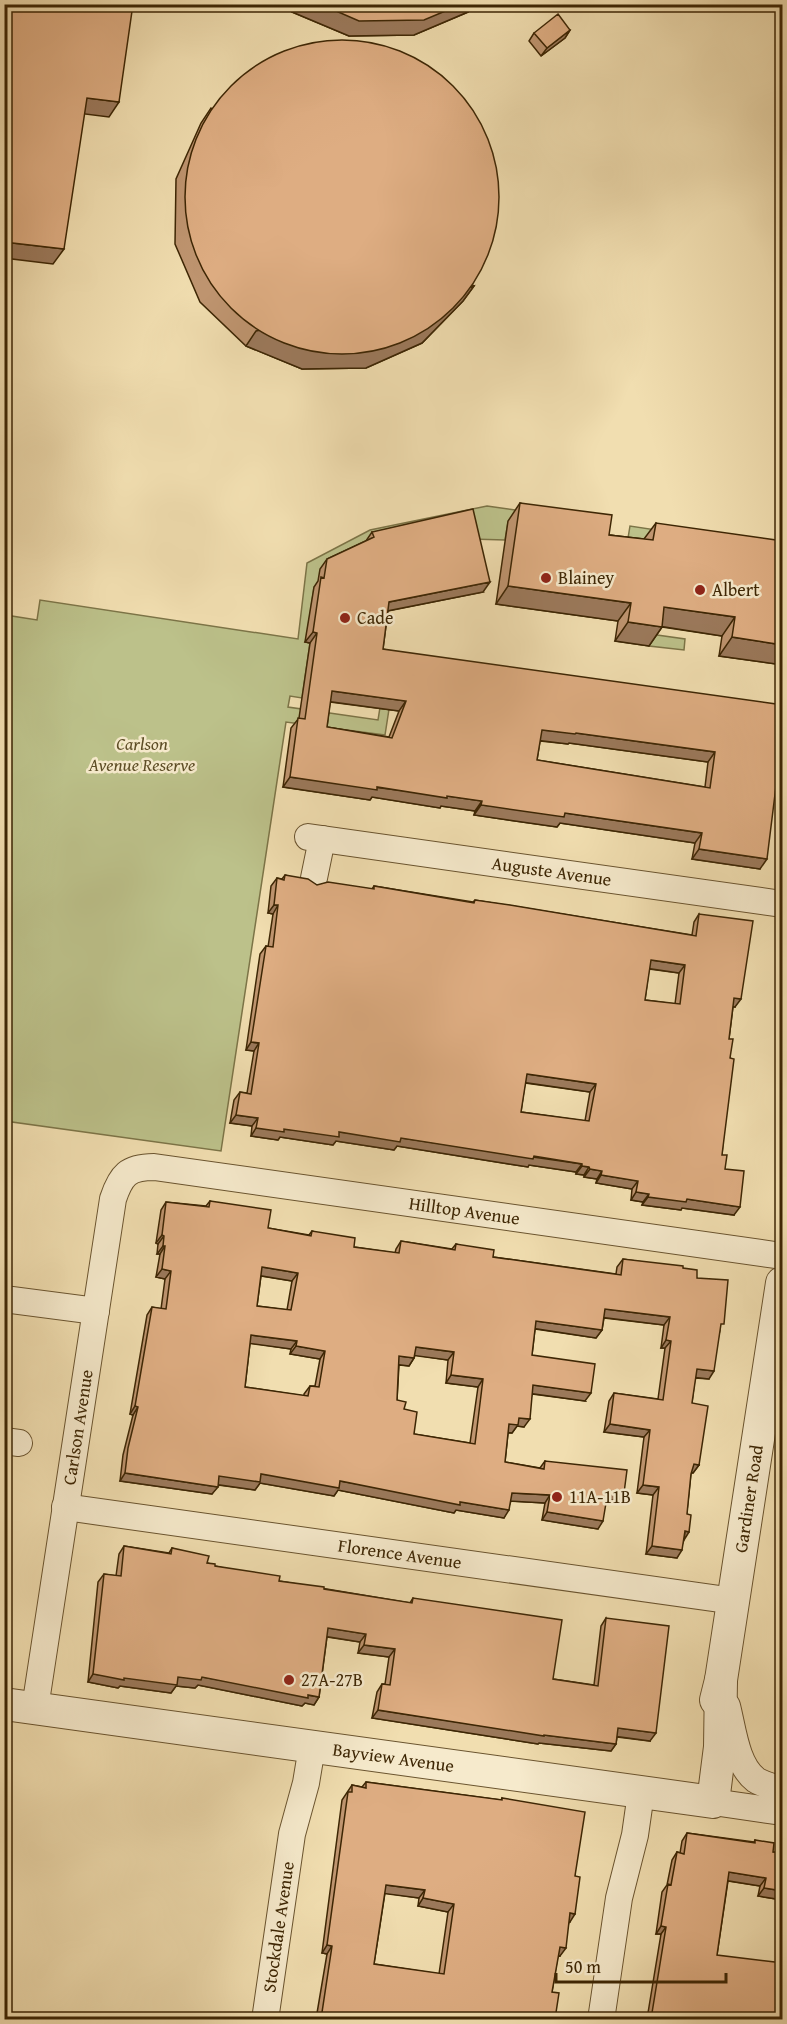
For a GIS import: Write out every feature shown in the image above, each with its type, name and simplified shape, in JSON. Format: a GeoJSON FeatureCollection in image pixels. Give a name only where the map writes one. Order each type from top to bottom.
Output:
{"type":"FeatureCollection","features":[{"type":"Feature","properties":{"kind":"street","name":"Auguste Avenue"},"geometry":{"type":"LineString","coordinates":[[314,878],[315,838],[783,904]]}},
{"type":"Feature","properties":{"kind":"street","name":"Hilltop Avenue"},"geometry":{"type":"LineString","coordinates":[[146,1167],[783,1256]]}},
{"type":"Feature","properties":{"kind":"street","name":"Carlson Avenue"},"geometry":{"type":"LineString","coordinates":[[35,1708],[113,1199],[117,1186],[127,1173],[136,1168],[146,1167]]}},
{"type":"Feature","properties":{"kind":"street","name":"Gardiner Road"},"geometry":{"type":"LineString","coordinates":[[704,1801],[703,1746],[721,1680],[783,1283]]}},
{"type":"Feature","properties":{"kind":"street"},"geometry":{"type":"LineString","coordinates":[[4,1299],[96,1311]]}},
{"type":"Feature","properties":{"kind":"street","name":"Florence Avenue"},"geometry":{"type":"LineString","coordinates":[[65,1507],[734,1601]]}},
{"type":"Feature","properties":{"kind":"street","name":"Gardiner Road"},"geometry":{"type":"LineString","coordinates":[[721,1680],[744,1766],[754,1779],[783,1790]]}},
{"type":"Feature","properties":{"kind":"street","name":"Bayview Avenue"},"geometry":{"type":"LineString","coordinates":[[4,1704],[783,1812]]}},
{"type":"Feature","properties":{"kind":"street","name":"Stockdale Avenue"},"geometry":{"type":"LineString","coordinates":[[265,2019],[292,1834],[292,1786],[305,1746]]}},
{"type":"Feature","properties":{"kind":"street"},"geometry":{"type":"LineString","coordinates":[[601,2019],[619,1898],[621,1835],[634,1792]]}},
{"type":"Feature","properties":{"kind":"green space","name":"Carlson Avenue Reserve"},"geometry":{"type":"Polygon","coordinates":[[[487,506],[601,522],[599,533],[628,538],[630,526],[782,549],[782,561],[508,522],[505,540],[471,539],[314,587],[306,642],[310,643],[302,698],[290,696],[288,707],[378,720],[385,676],[394,677],[385,735],[286,722],[221,1151],[5,1121],[5,615],[37,620],[40,600],[298,639],[307,563],[370,530],[487,506]]]}},
{"type":"Feature","properties":{"kind":"green space"},"geometry":{"type":"Polygon","coordinates":[[[650,634],[685,639],[684,650],[649,646],[650,634]]]}},
{"type":"Feature","properties":{"kind":"green space"},"geometry":{"type":"Polygon","coordinates":[[[782,716],[782,792],[771,790],[782,716]]]}},
{"type":"Feature","properties":{"kind":"building"},"geometry":{"type":"Polygon","coordinates":[[[4,4],[133,4],[119,102],[87,98],[64,249],[4,242],[4,4]]]}},
{"type":"Feature","properties":{"kind":"building"},"geometry":{"type":"Polygon","coordinates":[[[320,4],[462,4],[424,20],[359,21],[320,4]]]}},
{"type":"Feature","properties":{"kind":"building"},"geometry":{"type":"Polygon","coordinates":[[[558,14],[570,30],[547,48],[534,33],[558,14]]]}},
{"type":"Feature","properties":{"kind":"building"},"geometry":{"type":"Polygon","coordinates":[[[342,40],[373,43],[402,52],[429,66],[453,86],[473,110],[487,137],[496,166],[499,197],[496,228],[487,257],[473,284],[453,308],[429,328],[402,342],[373,351],[342,354],[311,351],[282,342],[255,328],[231,308],[211,284],[197,257],[188,228],[185,197],[188,166],[197,137],[211,110],[231,86],[255,66],[282,52],[311,43],[342,40]]]}},
{"type":"Feature","properties":{"kind":"building"},"geometry":{"type":"Polygon","coordinates":[[[520,503],[612,515],[609,535],[653,540],[656,523],[783,541],[783,645],[732,637],[735,617],[664,607],[662,627],[628,622],[631,603],[508,586],[520,503]]]}},
{"type":"Feature","properties":{"kind":"building"},"geometry":{"type":"Polygon","coordinates":[[[473,509],[490,582],[389,602],[383,649],[783,705],[783,753],[781,762],[779,762],[767,859],[699,849],[702,833],[565,813],[564,817],[481,805],[482,801],[377,787],[377,790],[290,777],[298,718],[305,719],[317,633],[313,632],[321,577],[324,578],[327,559],[374,537],[372,532],[473,509]],[[332,691],[327,727],[392,738],[406,701],[332,691]],[[542,730],[537,760],[710,788],[715,752],[542,730]]]}},
{"type":"Feature","properties":{"kind":"building"},"geometry":{"type":"Polygon","coordinates":[[[285,875],[308,879],[317,885],[328,882],[374,889],[374,886],[474,903],[475,900],[510,905],[696,936],[699,914],[753,921],[741,999],[734,998],[729,1039],[733,1039],[730,1058],[734,1059],[722,1155],[727,1155],[725,1169],[744,1171],[740,1207],[687,1199],[686,1202],[648,1197],[649,1194],[636,1192],[638,1181],[601,1175],[602,1171],[590,1169],[582,1164],[534,1156],[533,1159],[401,1138],[400,1142],[339,1132],[339,1137],[284,1129],[284,1132],[256,1128],[258,1118],[236,1115],[240,1092],[251,1094],[259,1043],[251,1042],[266,946],[273,947],[278,905],[274,905],[277,878],[284,880],[285,875]],[[651,960],[645,1000],[680,1004],[685,965],[651,960]],[[527,1074],[521,1112],[589,1121],[596,1084],[527,1074]]]}},
{"type":"Feature","properties":{"kind":"building"},"geometry":{"type":"Polygon","coordinates":[[[210,1201],[271,1210],[268,1228],[311,1236],[312,1231],[355,1238],[354,1247],[399,1253],[401,1241],[455,1250],[456,1244],[494,1250],[493,1257],[621,1275],[623,1259],[683,1266],[683,1268],[697,1270],[697,1278],[728,1280],[724,1324],[721,1324],[714,1371],[697,1369],[692,1403],[708,1406],[699,1465],[694,1464],[691,1474],[687,1514],[691,1515],[689,1532],[685,1531],[682,1550],[652,1546],[659,1487],[643,1485],[650,1430],[610,1424],[614,1393],[663,1400],[671,1341],[666,1340],[670,1317],[605,1309],[602,1330],[536,1321],[532,1355],[595,1364],[591,1393],[533,1385],[530,1419],[519,1418],[518,1425],[509,1424],[505,1462],[544,1469],[545,1461],[627,1470],[624,1493],[608,1491],[603,1521],[547,1512],[550,1495],[512,1493],[509,1510],[460,1502],[460,1505],[340,1481],[339,1488],[261,1474],[260,1482],[219,1476],[218,1487],[125,1473],[128,1448],[138,1407],[135,1406],[152,1307],[166,1309],[171,1271],[162,1269],[165,1246],[163,1246],[164,1236],[162,1235],[166,1202],[209,1207],[210,1201]],[[262,1267],[257,1306],[291,1310],[298,1273],[262,1267]],[[251,1335],[245,1387],[308,1396],[310,1386],[319,1387],[325,1351],[296,1346],[297,1341],[251,1335]],[[416,1347],[414,1358],[399,1356],[397,1400],[406,1402],[404,1409],[417,1412],[414,1434],[475,1444],[483,1379],[451,1375],[454,1352],[416,1347]]]}},
{"type":"Feature","properties":{"kind":"building"},"geometry":{"type":"Polygon","coordinates":[[[124,1546],[171,1554],[172,1548],[209,1556],[207,1563],[215,1564],[215,1566],[280,1576],[279,1581],[324,1587],[324,1589],[412,1603],[413,1598],[562,1620],[553,1679],[598,1686],[606,1618],[669,1626],[656,1733],[618,1728],[616,1744],[544,1736],[378,1710],[382,1684],[390,1685],[395,1649],[364,1645],[366,1634],[328,1628],[319,1697],[308,1695],[308,1698],[202,1677],[201,1680],[178,1677],[177,1685],[124,1678],[124,1680],[93,1674],[104,1574],[121,1576],[124,1546]]]}},
{"type":"Feature","properties":{"kind":"building"},"geometry":{"type":"Polygon","coordinates":[[[366,1782],[502,1800],[502,1798],[585,1812],[575,1876],[580,1877],[575,1914],[570,1913],[566,1948],[560,1947],[552,1992],[559,1993],[555,2019],[488,2019],[472,2016],[471,2019],[321,2019],[332,1946],[327,1945],[348,1792],[352,1792],[352,1785],[366,1788],[366,1782]],[[386,1885],[374,1964],[444,1974],[454,1904],[423,1898],[425,1890],[386,1885]]]}},
{"type":"Feature","properties":{"kind":"building"},"geometry":{"type":"Polygon","coordinates":[[[687,1833],[755,1843],[755,1840],[774,1843],[773,1852],[783,1853],[783,1891],[764,1888],[766,1878],[729,1872],[717,1955],[783,1963],[783,2019],[651,2019],[666,1927],[661,1926],[668,1884],[671,1885],[677,1852],[684,1854],[687,1833]]]}},
{"type":"Feature","properties":{"kind":"place","name":"Blainey"},"geometry":{"type":"Point","coordinates":[546,578]}},
{"type":"Feature","properties":{"kind":"place","name":"Albert"},"geometry":{"type":"Point","coordinates":[700,590]}},
{"type":"Feature","properties":{"kind":"place","name":"Cade"},"geometry":{"type":"Point","coordinates":[345,618]}},
{"type":"Feature","properties":{"kind":"place","name":"11A-11B"},"geometry":{"type":"Point","coordinates":[557,1497]}},
{"type":"Feature","properties":{"kind":"place","name":"27A-27B"},"geometry":{"type":"Point","coordinates":[289,1680]}}]}
